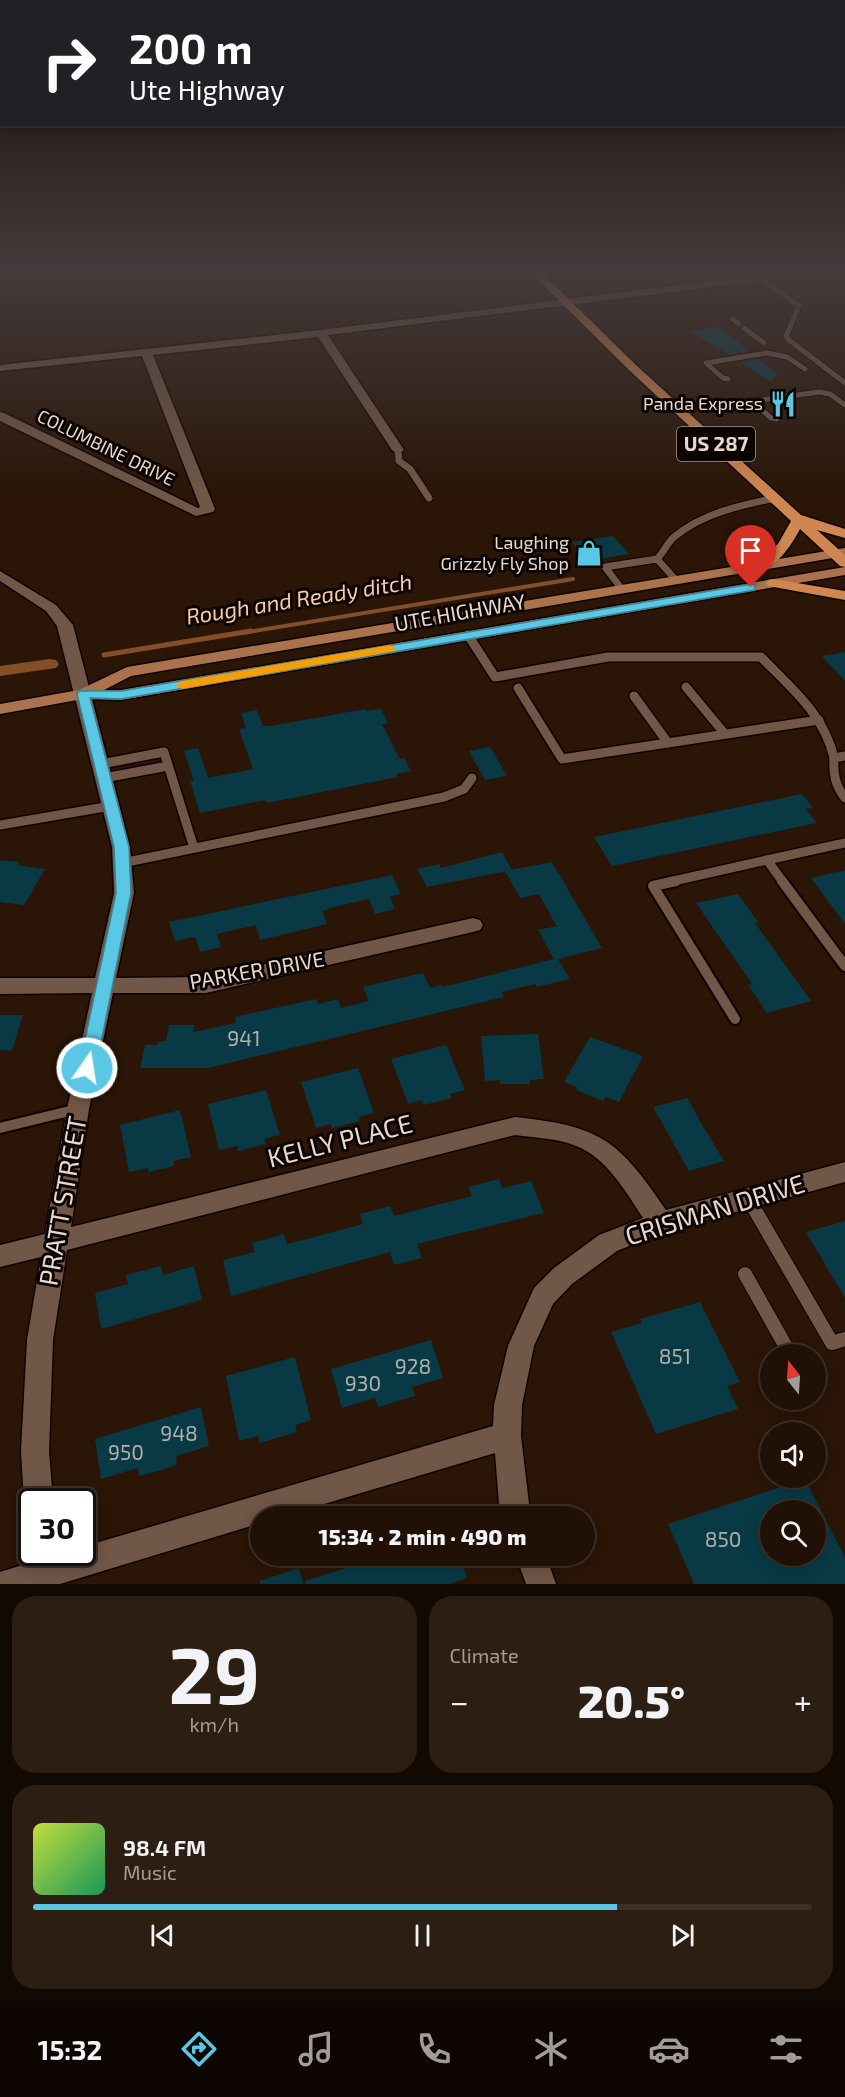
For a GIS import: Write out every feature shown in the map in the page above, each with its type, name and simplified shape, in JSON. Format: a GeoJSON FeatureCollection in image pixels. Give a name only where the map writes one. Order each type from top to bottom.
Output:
{"type":"FeatureCollection","features":[{"type":"Feature","properties":{"kind":"highway","name":"US 287"},"geometry":{"type":"LineString","coordinates":[[611,346],[842,556]]}},
{"type":"Feature","properties":{"kind":"highway"},"geometry":{"type":"LineString","coordinates":[[761,565],[783,546],[799,519],[845,534]]}},
{"type":"Feature","properties":{"kind":"highway"},"geometry":{"type":"LineString","coordinates":[[774,584],[828,591],[845,596]]}},
{"type":"Feature","properties":{"kind":"main road","name":"UTE HIGHWAY"},"geometry":{"type":"LineString","coordinates":[[83,694],[127,672],[761,565],[842,556]]}},
{"type":"Feature","properties":{"kind":"main road","name":"UTE HIGHWAY"},"geometry":{"type":"LineString","coordinates":[[0,709],[83,694],[121,695],[845,572]]}},
{"type":"Feature","properties":{"kind":"street"},"geometry":{"type":"LineString","coordinates":[[0,368],[195,346]]}},
{"type":"Feature","properties":{"kind":"street"},"geometry":{"type":"LineString","coordinates":[[330,346],[398,450]]}},
{"type":"Feature","properties":{"kind":"street","name":"COLUMBINE DRIVE"},"geometry":{"type":"LineString","coordinates":[[0,416],[196,512],[208,509],[146,351]]}},
{"type":"Feature","properties":{"kind":"street","name":"PRATT STREET"},"geometry":{"type":"LineString","coordinates":[[0,575],[51,608],[65,625],[121,847],[122,863],[123,906],[78,1109],[40,1340],[36,1451],[38,1488]]}},
{"type":"Feature","properties":{"kind":"street","name":"PARKER DRIVE"},"geometry":{"type":"LineString","coordinates":[[0,986],[215,983],[473,925]]}},
{"type":"Feature","properties":{"kind":"street","name":"KELLY PLACE"},"geometry":{"type":"LineString","coordinates":[[0,1256],[515,1126],[555,1130],[593,1143],[639,1189],[660,1222]]}},
{"type":"Feature","properties":{"kind":"street","name":"CRISMAN DRIVE"},"geometry":{"type":"LineString","coordinates":[[515,1506],[507,1436],[508,1405],[521,1347],[543,1296],[563,1276],[608,1243],[660,1222],[845,1172]]}},
{"type":"Feature","properties":{"kind":"street"},"geometry":{"type":"LineString","coordinates":[[8,1584],[44,1570],[507,1436]]}},
{"type":"Feature","properties":{"kind":"street"},"geometry":{"type":"LineString","coordinates":[[535,1566],[541,1584]]}},
{"type":"Feature","properties":{"kind":"lane"},"geometry":{"type":"LineString","coordinates":[[797,346],[845,383]]}},
{"type":"Feature","properties":{"kind":"lane"},"geometry":{"type":"LineString","coordinates":[[728,379],[723,378],[706,363],[767,353],[787,357],[805,369]]}},
{"type":"Feature","properties":{"kind":"lane"},"geometry":{"type":"LineString","coordinates":[[777,419],[771,418],[755,404],[755,401],[819,392],[830,394],[845,405]]}},
{"type":"Feature","properties":{"kind":"lane"},"geometry":{"type":"LineString","coordinates":[[398,450],[399,461],[410,469],[429,498]]}},
{"type":"Feature","properties":{"kind":"lane"},"geometry":{"type":"LineString","coordinates":[[621,588],[605,567],[657,559],[669,542],[689,527],[743,505],[776,498]]}},
{"type":"Feature","properties":{"kind":"lane"},"geometry":{"type":"LineString","coordinates":[[657,559],[675,579]]}},
{"type":"Feature","properties":{"kind":"lane"},"geometry":{"type":"LineString","coordinates":[[468,635],[495,677],[608,657],[761,657],[819,720],[832,744],[833,773],[837,788],[845,798]]}},
{"type":"Feature","properties":{"kind":"lane"},"geometry":{"type":"LineString","coordinates":[[686,687],[725,734]]}},
{"type":"Feature","properties":{"kind":"lane"},"geometry":{"type":"LineString","coordinates":[[518,688],[562,759],[819,720]]}},
{"type":"Feature","properties":{"kind":"lane"},"geometry":{"type":"LineString","coordinates":[[634,696],[668,743]]}},
{"type":"Feature","properties":{"kind":"lane"},"geometry":{"type":"LineString","coordinates":[[102,771],[164,752],[194,848]]}},
{"type":"Feature","properties":{"kind":"lane"},"geometry":{"type":"LineString","coordinates":[[834,758],[845,756]]}},
{"type":"Feature","properties":{"kind":"lane"},"geometry":{"type":"LineString","coordinates":[[102,771],[168,766]]}},
{"type":"Feature","properties":{"kind":"lane"},"geometry":{"type":"LineString","coordinates":[[122,863],[444,797],[461,792],[472,778]]}},
{"type":"Feature","properties":{"kind":"lane"},"geometry":{"type":"LineString","coordinates":[[0,825],[111,806]]}},
{"type":"Feature","properties":{"kind":"lane"},"geometry":{"type":"LineString","coordinates":[[735,1019],[653,886],[845,843]]}},
{"type":"Feature","properties":{"kind":"lane"},"geometry":{"type":"LineString","coordinates":[[767,860],[845,966]]}},
{"type":"Feature","properties":{"kind":"lane"},"geometry":{"type":"LineString","coordinates":[[0,1128],[78,1109]]}},
{"type":"Feature","properties":{"kind":"lane"},"geometry":{"type":"LineString","coordinates":[[748,1198],[832,1343],[845,1339]]}},
{"type":"Feature","properties":{"kind":"lane"},"geometry":{"type":"LineString","coordinates":[[745,1274],[784,1344]]}},
{"type":"Feature","properties":{"kind":"building"},"geometry":{"type":"Polygon","coordinates":[[[715,346],[742,346],[749,351],[728,354],[715,346]]]}},
{"type":"Feature","properties":{"kind":"building"},"geometry":{"type":"Polygon","coordinates":[[[759,359],[777,374],[771,382],[740,362],[759,359]]]}},
{"type":"Feature","properties":{"kind":"building"},"geometry":{"type":"Polygon","coordinates":[[[613,536],[629,554],[588,561],[572,542],[613,536]]]}},
{"type":"Feature","properties":{"kind":"building"},"geometry":{"type":"Polygon","coordinates":[[[845,652],[845,681],[822,656],[845,652]]]}},
{"type":"Feature","properties":{"kind":"building"},"geometry":{"type":"Polygon","coordinates":[[[365,709],[367,711],[381,709],[388,723],[382,724],[400,759],[404,758],[411,771],[396,774],[398,777],[267,803],[265,800],[200,813],[190,781],[194,781],[184,751],[198,748],[208,778],[253,769],[239,729],[246,728],[241,713],[257,710],[263,726],[271,726],[365,709]]]}},
{"type":"Feature","properties":{"kind":"building"},"geometry":{"type":"Polygon","coordinates":[[[490,747],[507,776],[485,780],[469,751],[490,747]]]}},
{"type":"Feature","properties":{"kind":"building"},"geometry":{"type":"Polygon","coordinates":[[[802,794],[813,808],[806,809],[817,823],[612,866],[594,837],[802,794]]]}},
{"type":"Feature","properties":{"kind":"building"},"geometry":{"type":"Polygon","coordinates":[[[502,852],[512,870],[427,887],[417,869],[439,864],[441,868],[502,852]]]}},
{"type":"Feature","properties":{"kind":"building"},"geometry":{"type":"Polygon","coordinates":[[[0,860],[45,869],[24,905],[0,902],[0,860]]]}},
{"type":"Feature","properties":{"kind":"building"},"geometry":{"type":"Polygon","coordinates":[[[552,862],[602,948],[558,959],[570,979],[502,992],[504,997],[208,1068],[140,1068],[145,1045],[157,1045],[158,1042],[166,1041],[169,1025],[195,1025],[193,1032],[236,1023],[235,1017],[316,999],[318,1004],[338,999],[341,1008],[369,1001],[363,987],[401,978],[423,973],[430,988],[442,985],[443,987],[554,959],[538,930],[557,926],[539,894],[520,898],[505,871],[552,862]]]}},
{"type":"Feature","properties":{"kind":"building"},"geometry":{"type":"Polygon","coordinates":[[[845,870],[845,924],[811,878],[845,870]]]}},
{"type":"Feature","properties":{"kind":"building"},"geometry":{"type":"Polygon","coordinates":[[[392,875],[401,894],[390,897],[395,909],[375,914],[369,899],[334,907],[322,911],[327,924],[260,940],[256,925],[217,934],[221,947],[200,952],[195,937],[175,941],[169,922],[392,875]]]}},
{"type":"Feature","properties":{"kind":"building"},"geometry":{"type":"Polygon","coordinates":[[[738,894],[758,922],[755,923],[811,1001],[767,1013],[748,985],[752,984],[696,903],[738,894]]]}},
{"type":"Feature","properties":{"kind":"building"},"geometry":{"type":"Polygon","coordinates":[[[0,1015],[23,1015],[12,1051],[0,1050],[0,1015]]]}},
{"type":"Feature","properties":{"kind":"building"},"geometry":{"type":"Polygon","coordinates":[[[538,1034],[544,1079],[530,1080],[530,1084],[501,1084],[500,1080],[485,1081],[481,1036],[538,1034]]]}},
{"type":"Feature","properties":{"kind":"building"},"geometry":{"type":"Polygon","coordinates":[[[590,1037],[643,1056],[619,1102],[606,1097],[603,1101],[576,1090],[577,1087],[564,1082],[590,1037]]]}},
{"type":"Feature","properties":{"kind":"building"},"geometry":{"type":"Polygon","coordinates":[[[446,1045],[465,1090],[450,1094],[452,1098],[424,1105],[422,1100],[408,1104],[391,1059],[446,1045]]]}},
{"type":"Feature","properties":{"kind":"building"},"geometry":{"type":"Polygon","coordinates":[[[358,1068],[374,1113],[359,1117],[360,1121],[332,1128],[331,1124],[316,1128],[301,1082],[358,1068]]]}},
{"type":"Feature","properties":{"kind":"building"},"geometry":{"type":"Polygon","coordinates":[[[266,1090],[280,1135],[264,1139],[266,1144],[238,1151],[237,1146],[219,1150],[208,1104],[266,1090]]]}},
{"type":"Feature","properties":{"kind":"building"},"geometry":{"type":"Polygon","coordinates":[[[687,1098],[724,1161],[689,1171],[653,1107],[687,1098]]]}},
{"type":"Feature","properties":{"kind":"building"},"geometry":{"type":"Polygon","coordinates":[[[180,1110],[191,1157],[173,1161],[174,1166],[149,1172],[148,1168],[129,1172],[120,1125],[180,1110]]]}},
{"type":"Feature","properties":{"kind":"building"},"geometry":{"type":"Polygon","coordinates":[[[499,1179],[502,1188],[531,1181],[544,1213],[417,1244],[422,1258],[394,1265],[390,1252],[231,1296],[223,1260],[255,1252],[252,1243],[284,1234],[287,1244],[318,1236],[363,1224],[360,1214],[390,1206],[394,1216],[472,1196],[468,1187],[499,1179]]]}},
{"type":"Feature","properties":{"kind":"building"},"geometry":{"type":"Polygon","coordinates":[[[845,1221],[845,1298],[806,1232],[845,1221]]]}},
{"type":"Feature","properties":{"kind":"building"},"geometry":{"type":"Polygon","coordinates":[[[161,1266],[163,1275],[194,1266],[202,1300],[101,1329],[95,1293],[128,1284],[126,1275],[161,1266]]]}},
{"type":"Feature","properties":{"kind":"building"},"geometry":{"type":"Polygon","coordinates":[[[700,1302],[740,1382],[727,1386],[738,1409],[656,1434],[611,1332],[642,1323],[640,1319],[700,1302]]]}},
{"type":"Feature","properties":{"kind":"building"},"geometry":{"type":"Polygon","coordinates":[[[431,1340],[443,1378],[412,1387],[415,1396],[378,1407],[375,1398],[342,1408],[331,1369],[431,1340]]]}},
{"type":"Feature","properties":{"kind":"building"},"geometry":{"type":"Polygon","coordinates":[[[295,1357],[311,1420],[295,1425],[297,1432],[260,1443],[258,1436],[239,1441],[226,1376],[295,1357]]]}},
{"type":"Feature","properties":{"kind":"building"},"geometry":{"type":"Polygon","coordinates":[[[201,1407],[209,1446],[176,1456],[177,1465],[158,1471],[139,1476],[138,1468],[101,1479],[95,1439],[201,1407]]]}},
{"type":"Feature","properties":{"kind":"building"},"geometry":{"type":"Polygon","coordinates":[[[778,1488],[810,1488],[816,1500],[760,1500],[760,1566],[826,1566],[826,1520],[845,1557],[845,1584],[694,1584],[668,1524],[778,1488]]]}},
{"type":"Feature","properties":{"kind":"building"},"geometry":{"type":"Polygon","coordinates":[[[353,1566],[463,1566],[467,1578],[449,1584],[305,1584],[305,1581],[353,1566]]]}},
{"type":"Feature","properties":{"kind":"building"},"geometry":{"type":"Polygon","coordinates":[[[299,1568],[303,1584],[260,1584],[260,1581],[299,1568]]]}},
{"type":"Feature","properties":{"kind":"waterway","name":"Rough and Ready ditch"},"geometry":{"type":"LineString","coordinates":[[242,633],[573,579]]}},
{"type":"Feature","properties":{"kind":"waterway","name":"Rough and Ready ditch"},"geometry":{"type":"LineString","coordinates":[[104,655],[251,631]]}},
{"type":"Feature","properties":{"kind":"waterway","name":"Rough and Ready ditch"},"geometry":{"type":"LineString","coordinates":[[0,671],[50,664]]}},
{"type":"Feature","properties":{"kind":"slow traffic"},"geometry":{"type":"LineString","coordinates":[[182,685],[390,648]]}},
{"type":"Feature","properties":{"kind":"place","name":"Panda Express"},"geometry":{"type":"Point","coordinates":[783,404]}},
{"type":"Feature","properties":{"kind":"place","name":"Laughing Grizzly Fly Shop"},"geometry":{"type":"Point","coordinates":[589,553]}},
{"type":"Feature","properties":{"kind":"route"},"geometry":{"type":"LineString","coordinates":[[87,1068],[124,893],[121,847],[83,694],[121,695],[751,587]]}}]}
